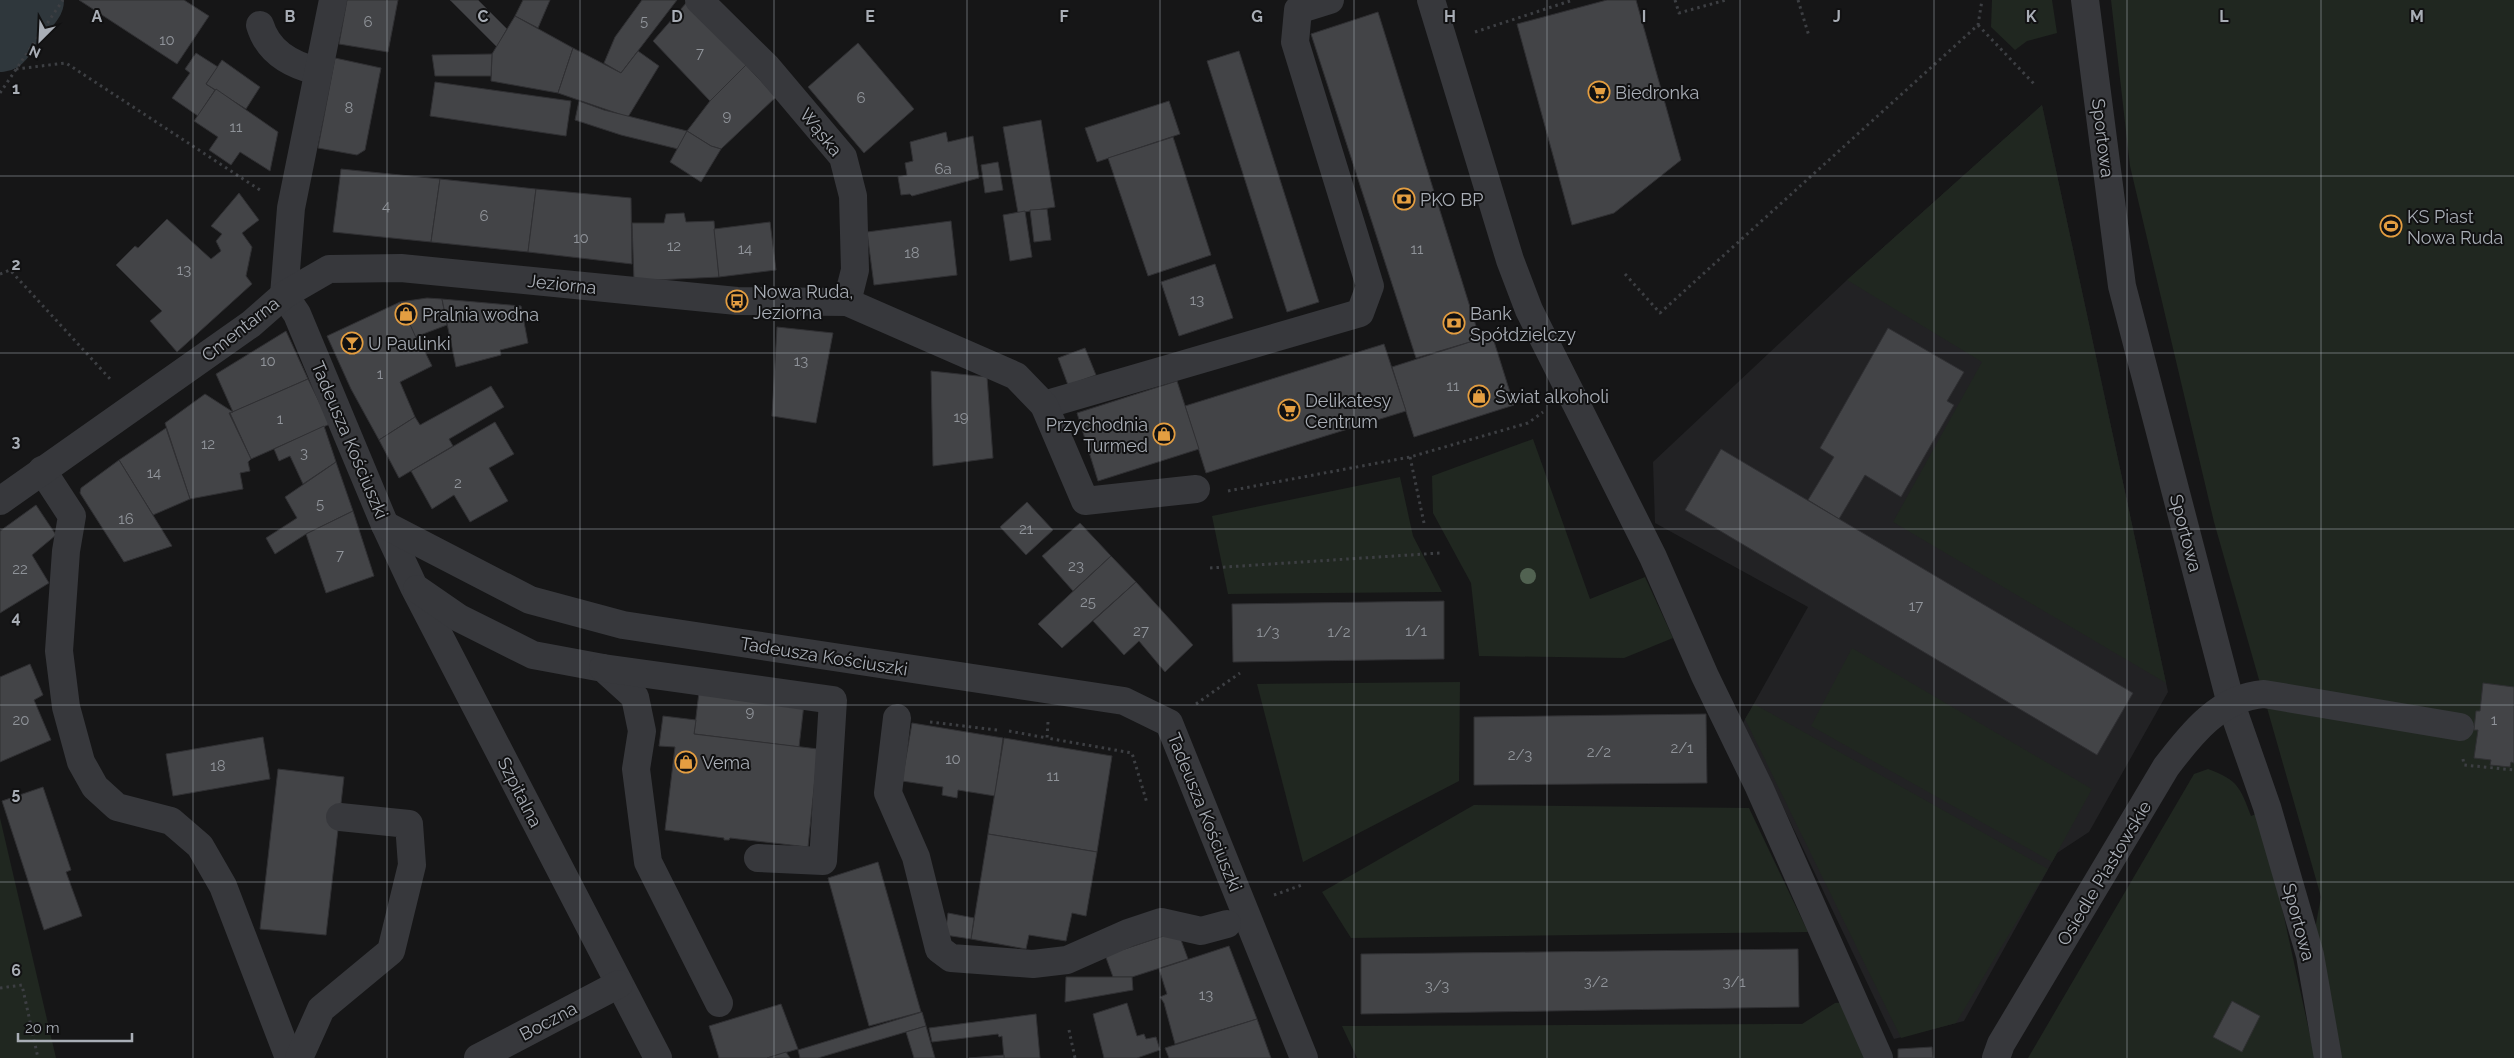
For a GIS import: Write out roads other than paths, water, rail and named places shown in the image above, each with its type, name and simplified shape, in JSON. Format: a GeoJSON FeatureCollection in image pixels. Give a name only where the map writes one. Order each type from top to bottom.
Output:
{"type":"FeatureCollection","features":[{"type":"Feature","properties":{"kind":"street","name":"Cmentarna"},"geometry":{"type":"LineString","coordinates":[[0,501],[252,324],[284,295],[291,208],[317,71],[333,0]]}},
{"type":"Feature","properties":{"kind":"street","name":"Wąska"},"geometry":{"type":"LineString","coordinates":[[699,0],[767,67],[843,158],[853,196],[855,270],[847,302]]}},
{"type":"Feature","properties":{"kind":"street"},"geometry":{"type":"LineString","coordinates":[[1044,405],[1360,313],[1370,286],[1294,42],[1298,10],[1330,0]]}},
{"type":"Feature","properties":{"kind":"street"},"geometry":{"type":"LineString","coordinates":[[1432,0],[1510,260],[1529,310],[1653,557],[1705,676],[1759,787],[1879,1058]]}},
{"type":"Feature","properties":{"kind":"street","name":"Sportowa"},"geometry":{"type":"LineString","coordinates":[[2085,0],[2122,286],[2231,704],[2267,806],[2310,955],[2328,1058]]}},
{"type":"Feature","properties":{"kind":"street"},"geometry":{"type":"LineString","coordinates":[[260,25],[263,35],[273,49],[299,66],[317,71]]}},
{"type":"Feature","properties":{"kind":"street","name":"Jeziorna"},"geometry":{"type":"LineString","coordinates":[[284,295],[329,269],[401,268],[738,302],[847,302]]}},
{"type":"Feature","properties":{"kind":"street","name":"Tadeusza Kościuszki"},"geometry":{"type":"LineString","coordinates":[[284,295],[298,314],[385,525],[530,600],[623,625],[1124,700],[1169,723],[1304,1058]]}},
{"type":"Feature","properties":{"kind":"street"},"geometry":{"type":"LineString","coordinates":[[847,302],[1016,376],[1044,405],[1085,501],[1196,489]]}},
{"type":"Feature","properties":{"kind":"street"},"geometry":{"type":"LineString","coordinates":[[42,470],[72,516],[66,551],[60,651],[66,707],[81,762],[96,787],[116,807],[171,820],[200,846],[223,886],[289,1058]]}},
{"type":"Feature","properties":{"kind":"street","name":"Szpitalna"},"geometry":{"type":"LineString","coordinates":[[385,525],[414,587],[658,1058]]}},
{"type":"Feature","properties":{"kind":"street"},"geometry":{"type":"LineString","coordinates":[[414,587],[460,618],[533,655],[603,668],[832,700],[823,861],[758,858]]}},
{"type":"Feature","properties":{"kind":"street"},"geometry":{"type":"LineString","coordinates":[[603,668],[635,697],[642,731],[636,769],[648,862],[719,1003]]}},
{"type":"Feature","properties":{"kind":"street","name":"Osiedle Piastowskie"},"geometry":{"type":"LineString","coordinates":[[1996,1058],[2002,1044],[2166,767],[2191,734],[2208,718],[2231,704],[2252,695],[2264,694],[2460,727]]}},
{"type":"Feature","properties":{"kind":"street"},"geometry":{"type":"LineString","coordinates":[[897,718],[888,793],[916,857],[939,949],[951,958],[1033,964],[1067,960],[1161,922],[1189,930],[1201,931],[1227,924]]}},
{"type":"Feature","properties":{"kind":"street"},"geometry":{"type":"LineString","coordinates":[[299,1058],[321,1010],[391,951],[412,865],[409,824],[340,817]]}},
{"type":"Feature","properties":{"kind":"street","name":"Boczna"},"geometry":{"type":"LineString","coordinates":[[478,1058],[619,984]]}},
{"type":"Feature","properties":{"kind":"waterway"},"geometry":{"type":"LineString","coordinates":[[0,38],[30,0]]}},
{"type":"Feature","properties":{"kind":"place","name":"Biedronka"},"geometry":{"type":"Point","coordinates":[1599,92]}},
{"type":"Feature","properties":{"kind":"place","name":"PKO BP"},"geometry":{"type":"Point","coordinates":[1404,199]}},
{"type":"Feature","properties":{"kind":"place","name":"KS Piast Nowa Ruda"},"geometry":{"type":"Point","coordinates":[2391,226]}},
{"type":"Feature","properties":{"kind":"place","name":"Nowa Ruda, Jeziorna"},"geometry":{"type":"Point","coordinates":[737,301]}},
{"type":"Feature","properties":{"kind":"place","name":"Pralnia wodna"},"geometry":{"type":"Point","coordinates":[406,314]}},
{"type":"Feature","properties":{"kind":"place","name":"Bank Spółdzielczy"},"geometry":{"type":"Point","coordinates":[1454,323]}},
{"type":"Feature","properties":{"kind":"place","name":"U Paulinki"},"geometry":{"type":"Point","coordinates":[352,343]}},
{"type":"Feature","properties":{"kind":"place","name":"Świat alkoholi"},"geometry":{"type":"Point","coordinates":[1479,396]}},
{"type":"Feature","properties":{"kind":"place","name":"Delikatesy Centrum"},"geometry":{"type":"Point","coordinates":[1289,410]}},
{"type":"Feature","properties":{"kind":"place","name":"Przychodnia Turmed"},"geometry":{"type":"Point","coordinates":[1164,434]}},
{"type":"Feature","properties":{"kind":"place","name":"Vema"},"geometry":{"type":"Point","coordinates":[686,762]}}]}
